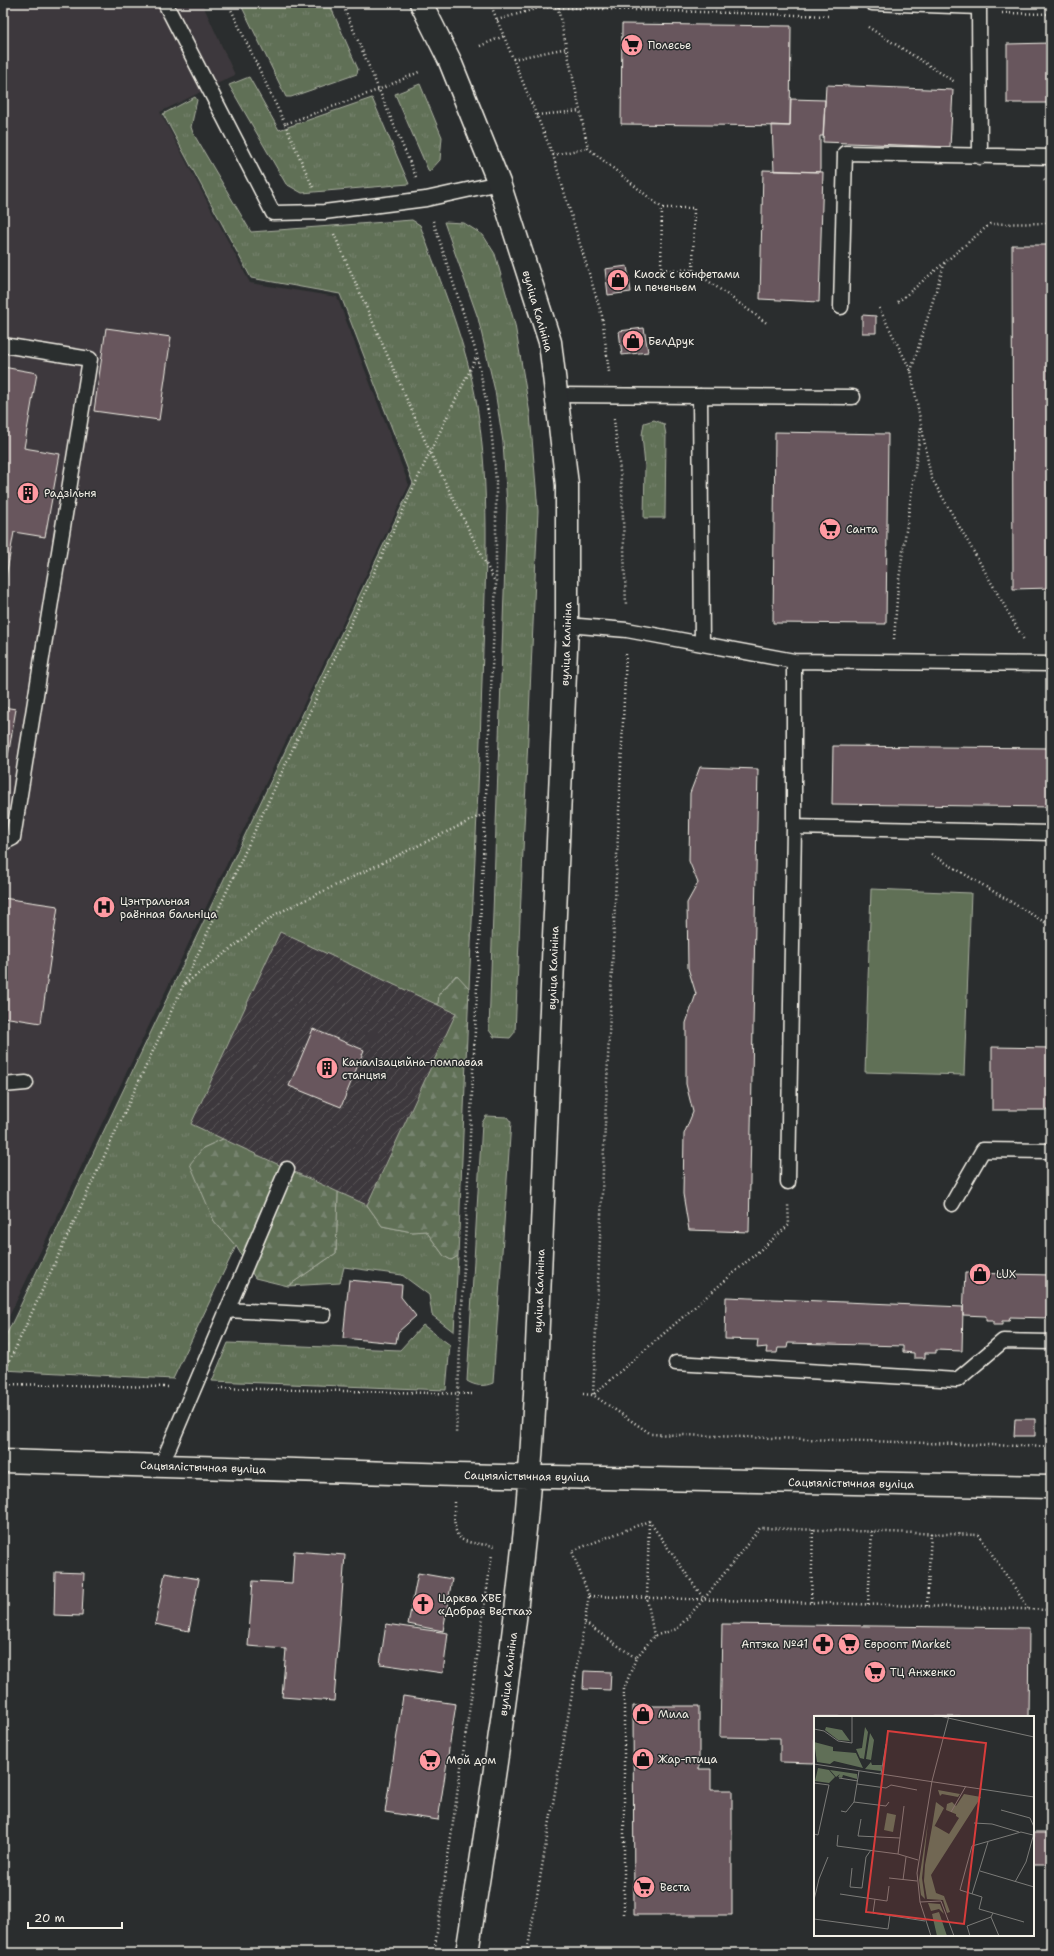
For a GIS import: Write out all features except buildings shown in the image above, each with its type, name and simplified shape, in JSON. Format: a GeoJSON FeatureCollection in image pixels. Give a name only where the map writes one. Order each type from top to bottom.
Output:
{"type":"FeatureCollection","features":[{"type":"Feature","properties":{"kind":"main road","name":"вуліца Калініна"},"geometry":{"type":"LineString","coordinates":[[421,3],[449,59],[499,183],[550,342],[567,485],[567,625],[530,1476],[524,1548],[497,1760],[467,1953]]}},
{"type":"Feature","properties":{"kind":"main road","name":"Сацыялістычная вуліца"},"geometry":{"type":"LineString","coordinates":[[3,1461],[530,1476],[1051,1487]]}},
{"type":"Feature","properties":{"kind":"lane"},"geometry":{"type":"LineString","coordinates":[[165,3],[273,213],[324,212],[426,199],[499,183]]}},
{"type":"Feature","properties":{"kind":"lane"},"geometry":{"type":"LineString","coordinates":[[872,3],[978,8],[980,157]]}},
{"type":"Feature","properties":{"kind":"lane"},"geometry":{"type":"LineString","coordinates":[[841,307],[845,153],[980,157],[1051,157]]}},
{"type":"Feature","properties":{"kind":"lane"},"geometry":{"type":"LineString","coordinates":[[3,345],[90,359],[13,838],[3,843]]}},
{"type":"Feature","properties":{"kind":"lane"},"geometry":{"type":"LineString","coordinates":[[556,395],[853,397]]}},
{"type":"Feature","properties":{"kind":"lane"},"geometry":{"type":"LineString","coordinates":[[700,396],[702,644]]}},
{"type":"Feature","properties":{"kind":"lane"},"geometry":{"type":"LineString","coordinates":[[567,625],[627,630],[794,661],[1044,664]]}},
{"type":"Feature","properties":{"kind":"lane"},"geometry":{"type":"LineString","coordinates":[[788,1182],[794,827],[794,661]]}},
{"type":"Feature","properties":{"kind":"lane"},"geometry":{"type":"LineString","coordinates":[[794,827],[1051,833]]}},
{"type":"Feature","properties":{"kind":"lane"},"geometry":{"type":"LineString","coordinates":[[3,1085],[26,1083]]}},
{"type":"Feature","properties":{"kind":"lane"},"geometry":{"type":"LineString","coordinates":[[952,1204],[983,1150],[1051,1151]]}},
{"type":"Feature","properties":{"kind":"lane"},"geometry":{"type":"LineString","coordinates":[[162,1466],[288,1169]]}},
{"type":"Feature","properties":{"kind":"lane"},"geometry":{"type":"LineString","coordinates":[[227,1310],[324,1315]]}},
{"type":"Feature","properties":{"kind":"lane"},"geometry":{"type":"LineString","coordinates":[[676,1363],[957,1380],[1003,1341],[1051,1342]]}},
{"type":"Feature","properties":{"kind":"path"},"geometry":{"type":"LineString","coordinates":[[228,3],[285,124],[430,452],[496,583]]}},
{"type":"Feature","properties":{"kind":"path"},"geometry":{"type":"LineString","coordinates":[[342,3],[426,199],[477,355],[491,427],[495,474],[496,583],[456,1434]]}},
{"type":"Feature","properties":{"kind":"path"},"geometry":{"type":"LineString","coordinates":[[490,3],[553,155],[602,316],[622,489],[627,630],[593,1394]]}},
{"type":"Feature","properties":{"kind":"path"},"geometry":{"type":"LineString","coordinates":[[559,3],[558,8],[588,148],[662,208],[694,208],[694,270]]}},
{"type":"Feature","properties":{"kind":"path"},"geometry":{"type":"LineString","coordinates":[[497,20],[542,7],[828,16]]}},
{"type":"Feature","properties":{"kind":"path"},"geometry":{"type":"LineString","coordinates":[[1000,13],[1051,14]]}},
{"type":"Feature","properties":{"kind":"path"},"geometry":{"type":"LineString","coordinates":[[864,25],[956,82]]}},
{"type":"Feature","properties":{"kind":"path"},"geometry":{"type":"LineString","coordinates":[[480,46],[504,36]]}},
{"type":"Feature","properties":{"kind":"path"},"geometry":{"type":"LineString","coordinates":[[513,59],[566,48]]}},
{"type":"Feature","properties":{"kind":"path"},"geometry":{"type":"LineString","coordinates":[[285,124],[378,90],[419,72]]}},
{"type":"Feature","properties":{"kind":"path"},"geometry":{"type":"LineString","coordinates":[[537,115],[580,111]]}},
{"type":"Feature","properties":{"kind":"path"},"geometry":{"type":"LineString","coordinates":[[553,155],[588,148]]}},
{"type":"Feature","properties":{"kind":"path"},"geometry":{"type":"LineString","coordinates":[[662,208],[661,269],[694,270],[768,324]]}},
{"type":"Feature","properties":{"kind":"path"},"geometry":{"type":"LineString","coordinates":[[898,302],[990,224],[1051,222]]}},
{"type":"Feature","properties":{"kind":"path"},"geometry":{"type":"LineString","coordinates":[[911,371],[945,262]]}},
{"type":"Feature","properties":{"kind":"path"},"geometry":{"type":"LineString","coordinates":[[879,308],[911,371],[931,477],[1044,664]]}},
{"type":"Feature","properties":{"kind":"path"},"geometry":{"type":"LineString","coordinates":[[3,1375],[430,452],[477,355]]}},
{"type":"Feature","properties":{"kind":"path"},"geometry":{"type":"LineString","coordinates":[[892,662],[898,586],[921,425]]}},
{"type":"Feature","properties":{"kind":"path"},"geometry":{"type":"LineString","coordinates":[[183,986],[276,914],[486,813]]}},
{"type":"Feature","properties":{"kind":"path"},"geometry":{"type":"LineString","coordinates":[[930,853],[1051,926]]}},
{"type":"Feature","properties":{"kind":"path"},"geometry":{"type":"LineString","coordinates":[[593,1394],[788,1225],[788,1182]]}},
{"type":"Feature","properties":{"kind":"path"},"geometry":{"type":"LineString","coordinates":[[3,1384],[474,1394]]}},
{"type":"Feature","properties":{"kind":"path"},"geometry":{"type":"LineString","coordinates":[[583,1394],[593,1394],[651,1434],[1051,1447]]}},
{"type":"Feature","properties":{"kind":"path"},"geometry":{"type":"LineString","coordinates":[[454,1501],[454,1529],[459,1538],[470,1542],[501,1546]]}},
{"type":"Feature","properties":{"kind":"path"},"geometry":{"type":"LineString","coordinates":[[527,1953],[589,1596],[572,1552],[649,1521]]}},
{"type":"Feature","properties":{"kind":"path"},"geometry":{"type":"LineString","coordinates":[[649,1521],[647,1598],[654,1636]]}},
{"type":"Feature","properties":{"kind":"path"},"geometry":{"type":"LineString","coordinates":[[649,1521],[704,1599]]}},
{"type":"Feature","properties":{"kind":"path"},"geometry":{"type":"LineString","coordinates":[[624,1914],[624,1690],[636,1658],[654,1636],[677,1629],[704,1599],[760,1528],[979,1535],[1029,1609]]}},
{"type":"Feature","properties":{"kind":"path"},"geometry":{"type":"LineString","coordinates":[[811,1602],[813,1529]]}},
{"type":"Feature","properties":{"kind":"path"},"geometry":{"type":"LineString","coordinates":[[868,1604],[872,1531]]}},
{"type":"Feature","properties":{"kind":"path"},"geometry":{"type":"LineString","coordinates":[[927,1606],[931,1533]]}},
{"type":"Feature","properties":{"kind":"path"},"geometry":{"type":"LineString","coordinates":[[434,1953],[492,1554]]}},
{"type":"Feature","properties":{"kind":"path"},"geometry":{"type":"LineString","coordinates":[[589,1596],[1051,1610]]}},
{"type":"Feature","properties":{"kind":"path"},"geometry":{"type":"LineString","coordinates":[[585,1623],[636,1658]]}},
{"type":"Feature","properties":{"kind":"shaded area","name":"Цэнтральная раённая бальніца"},"geometry":{"type":"Polygon","coordinates":[[[3,3],[202,3],[235,75],[160,112],[250,283],[337,297],[409,485],[3,1329],[3,3]]]}},
{"type":"Feature","properties":{"kind":"shaded area"},"geometry":{"type":"Polygon","coordinates":[[[280,932],[456,1013],[367,1205],[191,1125],[280,932]]]}},
{"type":"Feature","properties":{"kind":"green space"},"geometry":{"type":"Polygon","coordinates":[[[240,3],[329,3],[358,69],[357,74],[291,97],[286,97],[240,3]]]}},
{"type":"Feature","properties":{"kind":"green space"},"geometry":{"type":"Polygon","coordinates":[[[249,77],[279,130],[372,98],[409,184],[302,193],[286,184],[229,85],[249,77]]]}},
{"type":"Feature","properties":{"kind":"green space"},"geometry":{"type":"Polygon","coordinates":[[[420,84],[442,137],[440,160],[429,172],[395,94],[420,84]]]}},
{"type":"Feature","properties":{"kind":"green space"},"geometry":{"type":"Polygon","coordinates":[[[195,97],[197,100],[191,127],[193,133],[251,232],[412,220],[420,225],[460,337],[473,383],[477,406],[484,467],[486,528],[480,735],[469,988],[456,975],[439,994],[438,1005],[280,932],[191,1124],[223,1139],[203,1148],[214,1221],[236,1246],[173,1379],[3,1370],[3,1342],[413,483],[340,294],[251,278],[163,114],[195,97]]]}},
{"type":"Feature","properties":{"kind":"green space"},"geometry":{"type":"Polygon","coordinates":[[[444,222],[464,223],[483,235],[495,254],[515,325],[530,414],[538,511],[515,1032],[510,1038],[494,1037],[489,1030],[507,506],[503,442],[495,391],[478,318],[444,222]]]}},
{"type":"Feature","properties":{"kind":"green space"},"geometry":{"type":"Polygon","coordinates":[[[654,420],[664,424],[666,435],[665,518],[644,518],[645,466],[642,435],[644,423],[654,420]]]}},
{"type":"Feature","properties":{"kind":"green space"},"geometry":{"type":"Polygon","coordinates":[[[871,889],[971,893],[964,1075],[865,1072],[871,889]]]}},
{"type":"Feature","properties":{"kind":"green space"},"geometry":{"type":"Polygon","coordinates":[[[457,975],[469,988],[458,1256],[451,1260],[444,1256],[426,1231],[412,1232],[382,1226],[367,1205],[456,1013],[438,1005],[439,994],[457,975]]]}},
{"type":"Feature","properties":{"kind":"green space"},"geometry":{"type":"Polygon","coordinates":[[[486,1116],[507,1117],[511,1122],[493,1383],[476,1385],[467,1381],[482,1123],[486,1116]]]}},
{"type":"Feature","properties":{"kind":"green space"},"geometry":{"type":"Polygon","coordinates":[[[223,1139],[338,1192],[336,1253],[288,1286],[255,1278],[236,1246],[214,1221],[190,1164],[203,1148],[223,1139]]]}},
{"type":"Feature","properties":{"kind":"green space"},"geometry":{"type":"Polygon","coordinates":[[[338,1192],[367,1205],[382,1226],[412,1232],[426,1231],[444,1256],[451,1260],[458,1256],[454,1332],[432,1315],[429,1295],[402,1275],[344,1267],[340,1283],[288,1286],[336,1253],[338,1192]]]}},
{"type":"Feature","properties":{"kind":"green space"},"geometry":{"type":"Polygon","coordinates":[[[423,1325],[450,1345],[446,1390],[212,1381],[228,1343],[400,1350],[423,1325]]]}},
{"type":"Feature","properties":{"kind":"place","name":"Полесье"},"geometry":{"type":"Point","coordinates":[632,45]}},
{"type":"Feature","properties":{"kind":"place","name":"Киоск с конфетами и печеньем"},"geometry":{"type":"Point","coordinates":[618,280]}},
{"type":"Feature","properties":{"kind":"place","name":"БелДрук"},"geometry":{"type":"Point","coordinates":[633,341]}},
{"type":"Feature","properties":{"kind":"place","name":"Радзільня"},"geometry":{"type":"Point","coordinates":[28,493]}},
{"type":"Feature","properties":{"kind":"place","name":"Санта"},"geometry":{"type":"Point","coordinates":[830,529]}},
{"type":"Feature","properties":{"kind":"place","name":"Цэнтральная раённая бальніца"},"geometry":{"type":"Point","coordinates":[104,907]}},
{"type":"Feature","properties":{"kind":"place","name":"Каналізацыйна-помпавая станцыя"},"geometry":{"type":"Point","coordinates":[327,1068]}},
{"type":"Feature","properties":{"kind":"place","name":"LUX"},"geometry":{"type":"Point","coordinates":[980,1274]}},
{"type":"Feature","properties":{"kind":"place","name":"Царква ХВЕ «Добрая Вестка»"},"geometry":{"type":"Point","coordinates":[423,1604]}},
{"type":"Feature","properties":{"kind":"place","name":"Аптэка №41"},"geometry":{"type":"Point","coordinates":[823,1644]}},
{"type":"Feature","properties":{"kind":"place","name":"Евроопт Market"},"geometry":{"type":"Point","coordinates":[849,1644]}},
{"type":"Feature","properties":{"kind":"place","name":"ТЦ Анженко"},"geometry":{"type":"Point","coordinates":[875,1672]}},
{"type":"Feature","properties":{"kind":"place","name":"Мила"},"geometry":{"type":"Point","coordinates":[643,1714]}},
{"type":"Feature","properties":{"kind":"place","name":"Жар-птица"},"geometry":{"type":"Point","coordinates":[643,1759]}},
{"type":"Feature","properties":{"kind":"place","name":"Мой дом"},"geometry":{"type":"Point","coordinates":[430,1760]}},
{"type":"Feature","properties":{"kind":"place","name":"Веста"},"geometry":{"type":"Point","coordinates":[644,1887]}}]}
